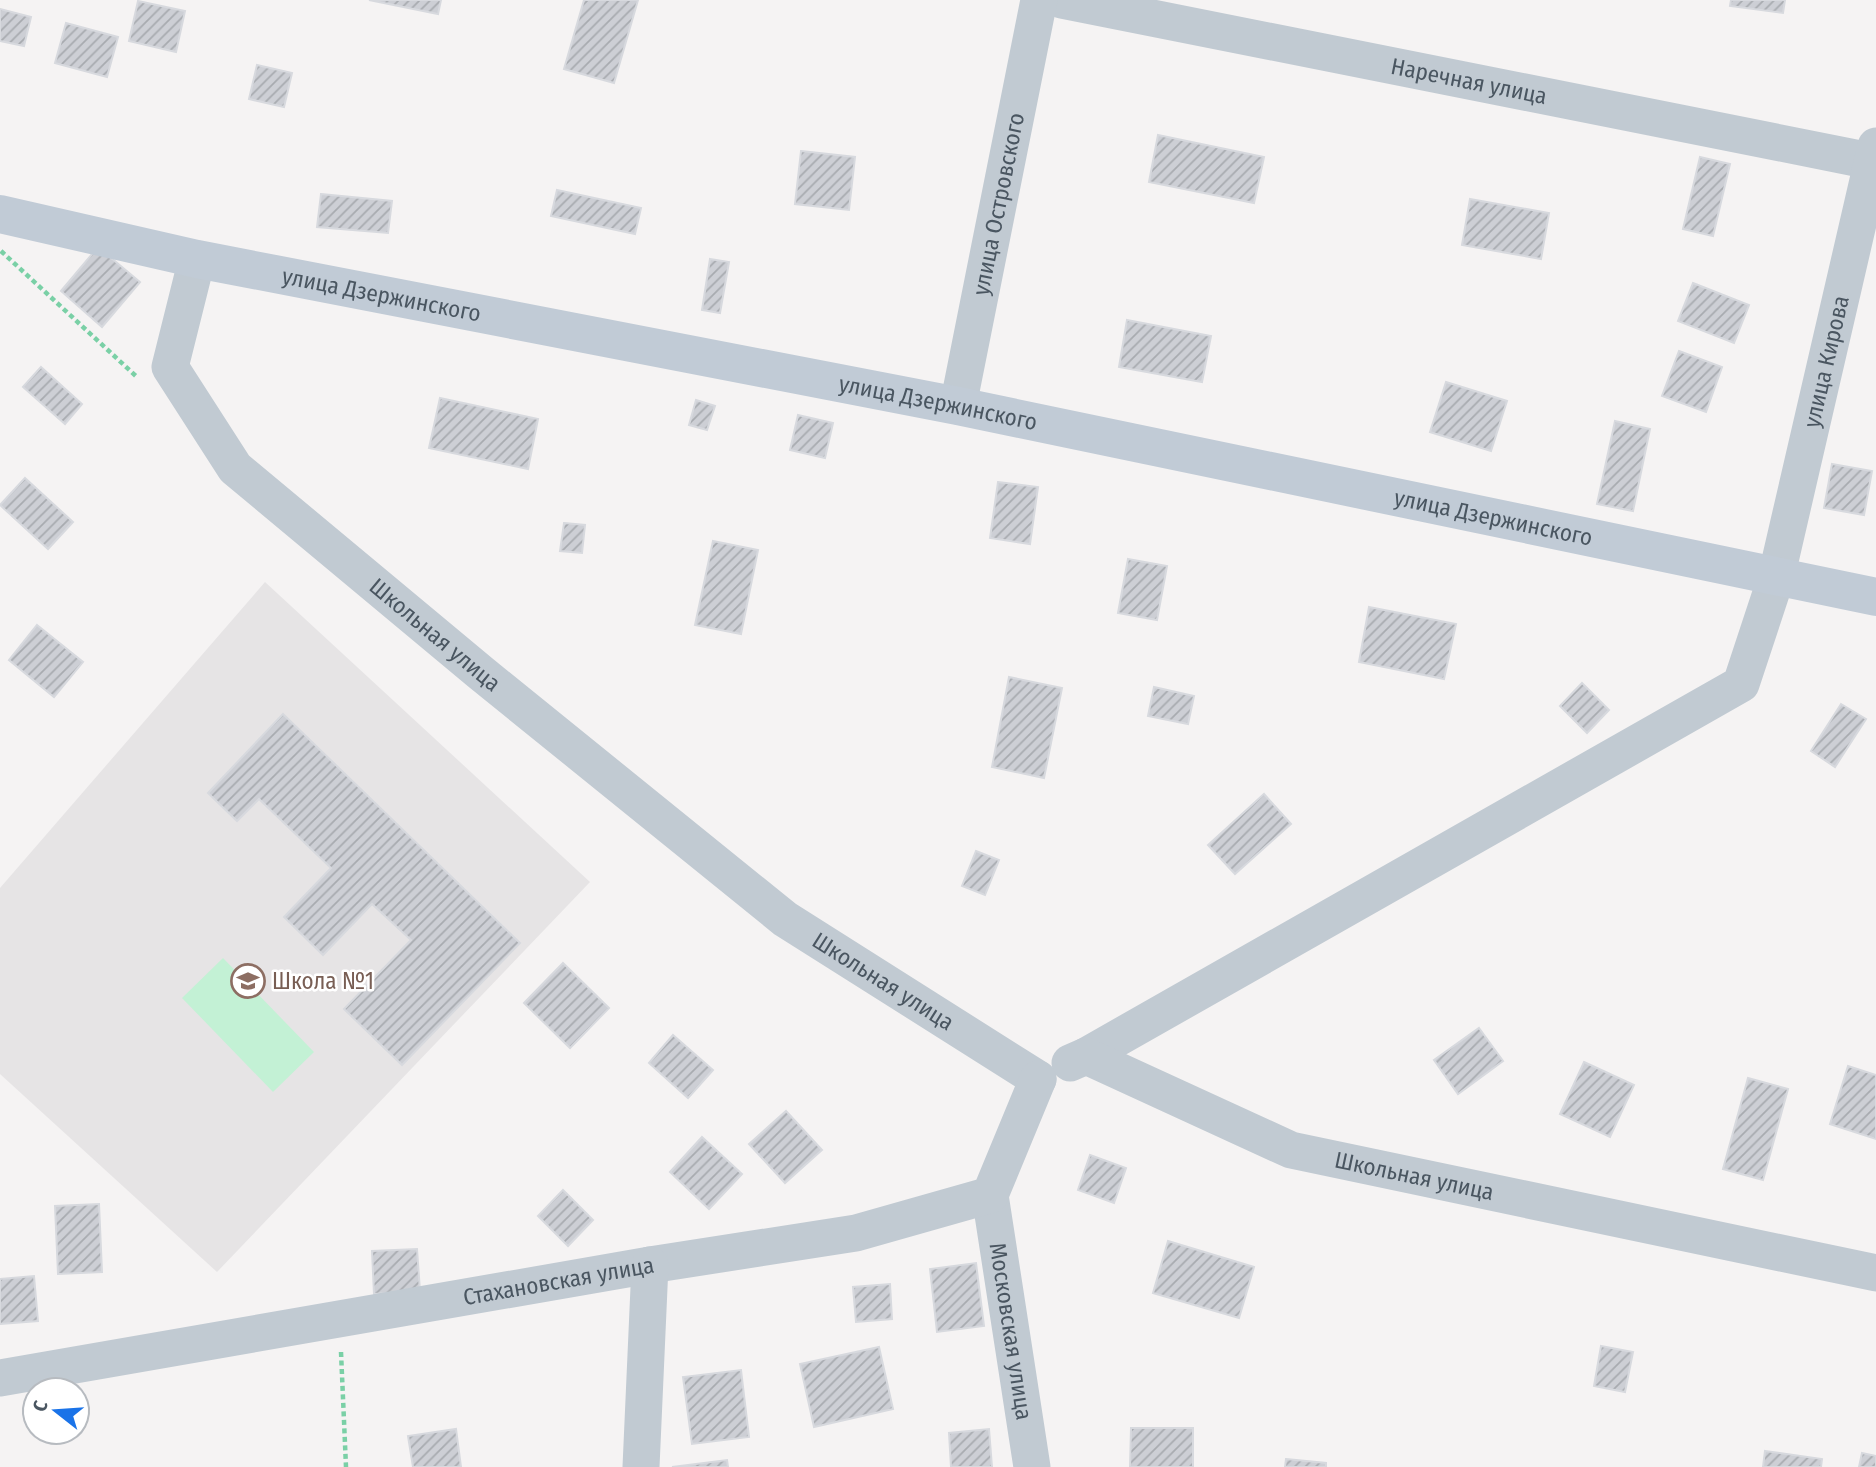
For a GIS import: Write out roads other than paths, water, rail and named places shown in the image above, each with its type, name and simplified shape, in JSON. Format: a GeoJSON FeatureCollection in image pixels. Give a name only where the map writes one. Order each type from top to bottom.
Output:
{"type":"FeatureCollection","features":[{"type":"Feature","properties":{"kind":"street","name":"улица Островского"},"geometry":{"type":"LineString","coordinates":[[958,407],[1039,0]]}},
{"type":"Feature","properties":{"kind":"street","name":"Наречная улица"},"geometry":{"type":"LineString","coordinates":[[1062,0],[1875,157]]}},
{"type":"Feature","properties":{"kind":"street","name":"улица Кирова"},"geometry":{"type":"LineString","coordinates":[[1086,1056],[1741,684],[1776,578],[1875,157]]}},
{"type":"Feature","properties":{"kind":"street","name":"улица Дзержинского"},"geometry":{"type":"LineString","coordinates":[[0,214],[197,259],[958,407],[1876,597]]}},
{"type":"Feature","properties":{"kind":"street","name":"Школьная улица"},"geometry":{"type":"LineString","coordinates":[[197,259],[170,367],[234,468],[481,673],[785,919],[1038,1079]]}},
{"type":"Feature","properties":{"kind":"street","name":"Школьная улица"},"geometry":{"type":"LineString","coordinates":[[1086,1056],[1292,1150],[1876,1273]]}},
{"type":"Feature","properties":{"kind":"street"},"geometry":{"type":"LineString","coordinates":[[990,1195],[1038,1079],[1086,1056]]}},
{"type":"Feature","properties":{"kind":"street","name":"Стахановская улица"},"geometry":{"type":"LineString","coordinates":[[0,1378],[650,1265],[856,1233],[990,1195]]}},
{"type":"Feature","properties":{"kind":"street","name":"Московская улица"},"geometry":{"type":"LineString","coordinates":[[990,1195],[1032,1467]]}},
{"type":"Feature","properties":{"kind":"street"},"geometry":{"type":"LineString","coordinates":[[641,1467],[650,1265]]}},
{"type":"Feature","properties":{"kind":"place","name":"Школа №1"},"geometry":{"type":"Point","coordinates":[248,981]}}]}
